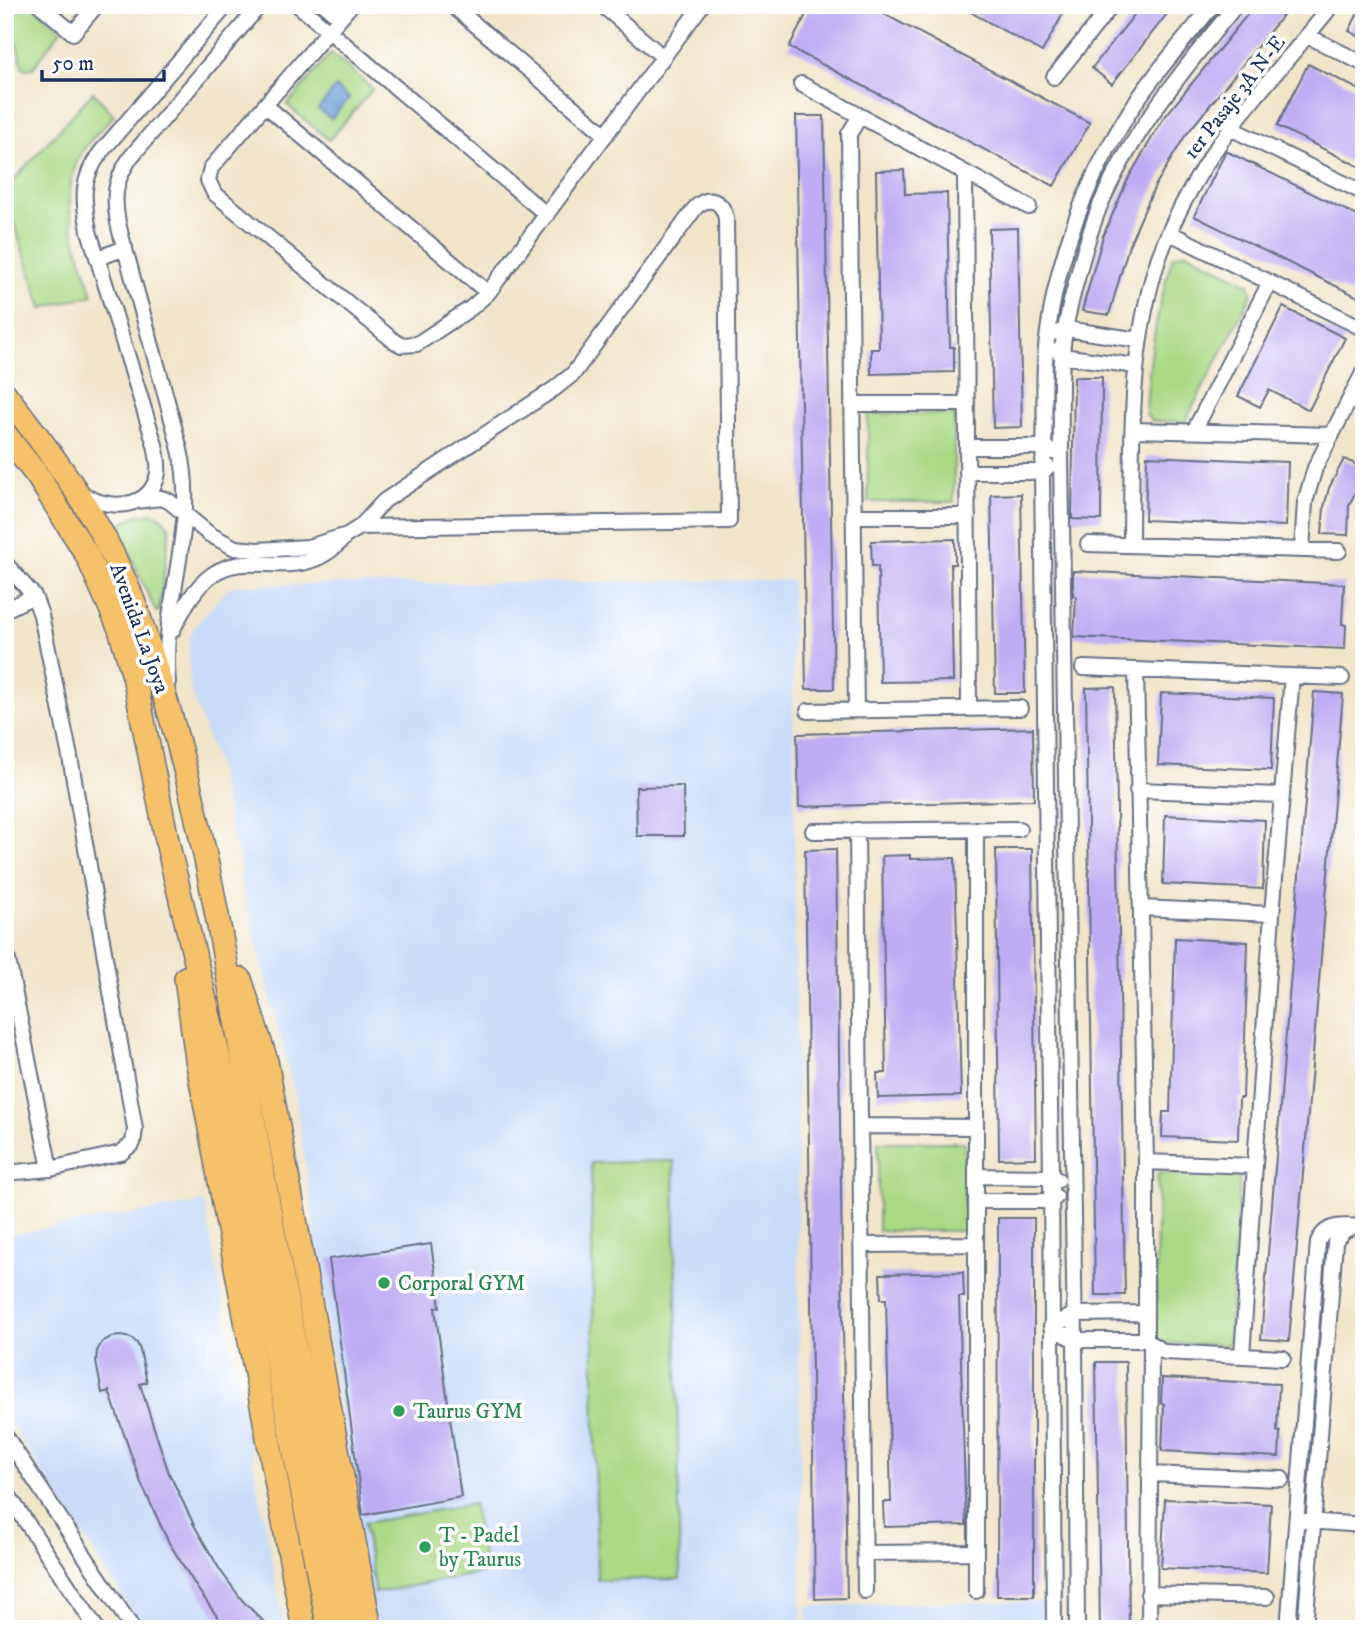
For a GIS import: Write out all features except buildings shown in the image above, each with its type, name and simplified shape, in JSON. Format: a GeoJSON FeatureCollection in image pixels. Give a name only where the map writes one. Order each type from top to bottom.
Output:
{"type":"FeatureCollection","features":[{"type":"Feature","properties":{"kind":"main road","name":"Avenida La Joya"},"geometry":{"type":"LineString","coordinates":[[5,394],[77,490],[119,566],[135,605],[177,732],[212,889]]}},
{"type":"Feature","properties":{"kind":"main road","name":"Avenida La Joya"},"geometry":{"type":"LineString","coordinates":[[5,434],[39,478],[87,555],[120,629],[144,722],[169,850]]}},
{"type":"Feature","properties":{"kind":"main road"},"geometry":{"type":"LineString","coordinates":[[169,850],[266,1249],[349,1629]]}},
{"type":"Feature","properties":{"kind":"main road"},"geometry":{"type":"LineString","coordinates":[[169,850],[197,1059],[304,1629]]}},
{"type":"Feature","properties":{"kind":"main road"},"geometry":{"type":"LineString","coordinates":[[212,889],[266,1249],[329,1629]]}},
{"type":"Feature","properties":{"kind":"main road"},"geometry":{"type":"LineString","coordinates":[[212,889],[266,1061],[370,1629]]}},
{"type":"Feature","properties":{"kind":"street"},"geometry":{"type":"LineString","coordinates":[[40,5],[73,33],[97,5]]}},
{"type":"Feature","properties":{"kind":"street"},"geometry":{"type":"LineString","coordinates":[[136,501],[150,491],[158,474],[158,462],[89,231],[84,186],[93,163],[227,5]]}},
{"type":"Feature","properties":{"kind":"street"},"geometry":{"type":"LineString","coordinates":[[177,732],[166,662],[184,514],[184,468],[125,248],[116,209],[116,192],[124,167],[260,5]]}},
{"type":"Feature","properties":{"kind":"street"},"geometry":{"type":"LineString","coordinates":[[298,5],[547,215]]}},
{"type":"Feature","properties":{"kind":"street"},"geometry":{"type":"LineString","coordinates":[[325,5],[340,18]]}},
{"type":"Feature","properties":{"kind":"street"},"geometry":{"type":"LineString","coordinates":[[351,5],[211,168],[208,180],[214,193],[401,345],[417,344],[471,308],[488,293],[702,5]]}},
{"type":"Feature","properties":{"kind":"street"},"geometry":{"type":"LineString","coordinates":[[452,5],[606,135]]}},
{"type":"Feature","properties":{"kind":"street"},"geometry":{"type":"LineString","coordinates":[[602,5],[663,57]]}},
{"type":"Feature","properties":{"kind":"street"},"geometry":{"type":"LineString","coordinates":[[1054,77],[1112,5]]}},
{"type":"Feature","properties":{"kind":"street"},"geometry":{"type":"LineString","coordinates":[[1054,1629],[1042,472],[1047,338],[1057,288],[1080,204],[1099,164],[1123,122],[1213,5]]}},
{"type":"Feature","properties":{"kind":"street"},"geometry":{"type":"LineString","coordinates":[[1077,1629],[1075,1314],[1061,459],[1062,356],[1084,253],[1099,209],[1121,163],[1143,125],[1180,73],[1236,5]]}},
{"type":"Feature","properties":{"kind":"street","name":"1er Pasaje 3A N-E"},"geometry":{"type":"LineString","coordinates":[[1131,545],[1136,366],[1147,299],[1159,257],[1196,181],[1232,129],[1332,5]]}},
{"type":"Feature","properties":{"kind":"street"},"geometry":{"type":"LineString","coordinates":[[1308,36],[1364,64]]}},
{"type":"Feature","properties":{"kind":"street"},"geometry":{"type":"LineString","coordinates":[[801,84],[1029,207]]}},
{"type":"Feature","properties":{"kind":"street"},"geometry":{"type":"LineString","coordinates":[[265,105],[488,293]]}},
{"type":"Feature","properties":{"kind":"street"},"geometry":{"type":"LineString","coordinates":[[856,710],[849,134],[860,116]]}},
{"type":"Feature","properties":{"kind":"street"},"geometry":{"type":"LineString","coordinates":[[1232,129],[1364,194]]}},
{"type":"Feature","properties":{"kind":"street"},"geometry":{"type":"LineString","coordinates":[[965,174],[970,708]]}},
{"type":"Feature","properties":{"kind":"street"},"geometry":{"type":"LineString","coordinates":[[168,639],[187,602],[213,574],[227,567],[312,562],[334,549],[360,527],[384,501],[573,374],[696,207],[703,201],[712,200],[719,203],[726,218],[729,521],[360,527]]}},
{"type":"Feature","properties":{"kind":"street"},"geometry":{"type":"LineString","coordinates":[[1170,233],[1364,329]]}},
{"type":"Feature","properties":{"kind":"street"},"geometry":{"type":"LineString","coordinates":[[98,258],[125,248]]}},
{"type":"Feature","properties":{"kind":"street"},"geometry":{"type":"LineString","coordinates":[[1194,430],[1269,284]]}},
{"type":"Feature","properties":{"kind":"street"},"geometry":{"type":"LineString","coordinates":[[1047,338],[1066,329],[1139,340]]}},
{"type":"Feature","properties":{"kind":"street"},"geometry":{"type":"LineString","coordinates":[[1047,338],[1062,356],[1136,366]]}},
{"type":"Feature","properties":{"kind":"street"},"geometry":{"type":"LineString","coordinates":[[1302,550],[1305,502],[1315,468],[1364,371]]}},
{"type":"Feature","properties":{"kind":"street"},"geometry":{"type":"LineString","coordinates":[[852,404],[967,404]]}},
{"type":"Feature","properties":{"kind":"street"},"geometry":{"type":"LineString","coordinates":[[1133,430],[1332,435]]}},
{"type":"Feature","properties":{"kind":"street"},"geometry":{"type":"LineString","coordinates":[[967,447],[1045,447],[1061,459]]}},
{"type":"Feature","properties":{"kind":"street"},"geometry":{"type":"LineString","coordinates":[[967,472],[1042,472],[1061,459]]}},
{"type":"Feature","properties":{"kind":"street"},"geometry":{"type":"LineString","coordinates":[[77,490],[92,501],[113,506],[161,498],[175,504],[209,534],[234,548],[296,550],[347,536]]}},
{"type":"Feature","properties":{"kind":"street"},"geometry":{"type":"LineString","coordinates":[[853,516],[968,516]]}},
{"type":"Feature","properties":{"kind":"street"},"geometry":{"type":"LineString","coordinates":[[1088,544],[1339,551]]}},
{"type":"Feature","properties":{"kind":"street"},"geometry":{"type":"LineString","coordinates":[[5,563],[34,596],[41,615],[70,757],[135,1129],[133,1143],[121,1153],[50,1169],[5,1173]]}},
{"type":"Feature","properties":{"kind":"street"},"geometry":{"type":"LineString","coordinates":[[5,610],[34,596]]}},
{"type":"Feature","properties":{"kind":"street"},"geometry":{"type":"LineString","coordinates":[[1083,668],[1342,678]]}},
{"type":"Feature","properties":{"kind":"street"},"geometry":{"type":"LineString","coordinates":[[1136,670],[1146,1162],[1149,1629]]}},
{"type":"Feature","properties":{"kind":"street"},"geometry":{"type":"LineString","coordinates":[[1242,1356],[1272,914],[1292,676]]}},
{"type":"Feature","properties":{"kind":"street"},"geometry":{"type":"LineString","coordinates":[[808,711],[1020,708]]}},
{"type":"Feature","properties":{"kind":"street"},"geometry":{"type":"LineString","coordinates":[[1137,790],[1282,795]]}},
{"type":"Feature","properties":{"kind":"street"},"geometry":{"type":"LineString","coordinates":[[813,831],[1019,829]]}},
{"type":"Feature","properties":{"kind":"street"},"geometry":{"type":"LineString","coordinates":[[857,830],[865,1591]]}},
{"type":"Feature","properties":{"kind":"street"},"geometry":{"type":"LineString","coordinates":[[976,830],[976,1591]]}},
{"type":"Feature","properties":{"kind":"street"},"geometry":{"type":"LineString","coordinates":[[1140,908],[1272,914]]}},
{"type":"Feature","properties":{"kind":"street"},"geometry":{"type":"LineString","coordinates":[[5,945],[50,1169]]}},
{"type":"Feature","properties":{"kind":"street"},"geometry":{"type":"LineString","coordinates":[[860,1126],[976,1127]]}},
{"type":"Feature","properties":{"kind":"street"},"geometry":{"type":"LineString","coordinates":[[1146,1162],[1254,1166]]}},
{"type":"Feature","properties":{"kind":"street"},"geometry":{"type":"LineString","coordinates":[[976,1176],[1051,1177],[1072,1187]]}},
{"type":"Feature","properties":{"kind":"street"},"geometry":{"type":"LineString","coordinates":[[976,1201],[1051,1201],[1072,1187]]}},
{"type":"Feature","properties":{"kind":"street"},"geometry":{"type":"LineString","coordinates":[[1288,1629],[1318,1242],[1321,1236],[1333,1227],[1359,1227]]}},
{"type":"Feature","properties":{"kind":"street"},"geometry":{"type":"LineString","coordinates":[[1305,1629],[1335,1242],[1345,1230],[1359,1227]]}},
{"type":"Feature","properties":{"kind":"street"},"geometry":{"type":"LineString","coordinates":[[861,1245],[976,1244]]}},
{"type":"Feature","properties":{"kind":"street"},"geometry":{"type":"LineString","coordinates":[[1051,1327],[1075,1314],[1146,1313]]}},
{"type":"Feature","properties":{"kind":"street"},"geometry":{"type":"LineString","coordinates":[[1051,1327],[1075,1340],[1148,1342],[1164,1352],[1283,1358]]}},
{"type":"Feature","properties":{"kind":"street"},"geometry":{"type":"LineString","coordinates":[[5,1435],[133,1629]]}},
{"type":"Feature","properties":{"kind":"street"},"geometry":{"type":"LineString","coordinates":[[1149,1474],[1282,1479]]}},
{"type":"Feature","properties":{"kind":"street"},"geometry":{"type":"LineString","coordinates":[[5,1490],[97,1629]]}},
{"type":"Feature","properties":{"kind":"street"},"geometry":{"type":"LineString","coordinates":[[1297,1520],[1364,1525]]}},
{"type":"Feature","properties":{"kind":"street"},"geometry":{"type":"LineString","coordinates":[[865,1553],[976,1552]]}},
{"type":"Feature","properties":{"kind":"street"},"geometry":{"type":"LineString","coordinates":[[1148,1594],[1267,1597]]}},
{"type":"Feature","properties":{"kind":"shaded area"},"geometry":{"type":"Polygon","coordinates":[[[792,580],[802,1629],[371,1629],[296,1099],[240,878],[242,868],[231,832],[217,766],[190,688],[189,639],[195,626],[229,587],[245,585],[792,580]]]}},
{"type":"Feature","properties":{"kind":"shaded area"},"geometry":{"type":"Polygon","coordinates":[[[204,1202],[285,1629],[143,1629],[5,1414],[5,1235],[204,1202]]]}},
{"type":"Feature","properties":{"kind":"shaded area"},"geometry":{"type":"Polygon","coordinates":[[[1042,1601],[1042,1629],[808,1629],[807,1606],[1042,1601]]]}},
{"type":"Feature","properties":{"kind":"green space"},"geometry":{"type":"Polygon","coordinates":[[[7,5],[32,5],[61,30],[33,68],[23,69],[7,5]]]}},
{"type":"Feature","properties":{"kind":"green space"},"geometry":{"type":"Polygon","coordinates":[[[331,53],[373,89],[329,140],[287,105],[331,53]]]}},
{"type":"Feature","properties":{"kind":"green space"},"geometry":{"type":"Polygon","coordinates":[[[93,92],[114,115],[82,152],[74,169],[70,205],[76,242],[93,295],[42,308],[5,190],[93,92]]]}},
{"type":"Feature","properties":{"kind":"green space"},"geometry":{"type":"Polygon","coordinates":[[[1186,252],[1249,284],[1252,294],[1185,422],[1152,421],[1146,414],[1147,394],[1162,295],[1173,256],[1186,252]]]}},
{"type":"Feature","properties":{"kind":"green space"},"geometry":{"type":"Polygon","coordinates":[[[868,414],[954,414],[954,502],[868,502],[868,414]]]}},
{"type":"Feature","properties":{"kind":"green space"},"geometry":{"type":"Polygon","coordinates":[[[151,513],[160,516],[170,528],[159,611],[156,612],[129,552],[120,524],[138,515],[151,513]]]}},
{"type":"Feature","properties":{"kind":"green space"},"geometry":{"type":"Polygon","coordinates":[[[878,1142],[964,1142],[964,1231],[878,1231],[878,1142]]]}},
{"type":"Feature","properties":{"kind":"green space"},"geometry":{"type":"Polygon","coordinates":[[[674,1161],[680,1579],[597,1580],[591,1163],[674,1161]]]}},
{"type":"Feature","properties":{"kind":"green space"},"geometry":{"type":"Polygon","coordinates":[[[1158,1173],[1240,1176],[1228,1345],[1165,1343],[1155,1335],[1158,1173]]]}},
{"type":"Feature","properties":{"kind":"green space","name":"T - Padel by Taurus"},"geometry":{"type":"Polygon","coordinates":[[[473,1504],[486,1572],[375,1593],[364,1523],[473,1504]]]}},
{"type":"Feature","properties":{"kind":"water"},"geometry":{"type":"Polygon","coordinates":[[[336,87],[349,98],[331,119],[318,109],[336,87]]]}},
{"type":"Feature","properties":{"kind":"place","name":"Corporal GYM"},"geometry":{"type":"Point","coordinates":[384,1283]}},
{"type":"Feature","properties":{"kind":"place","name":"Taurus GYM"},"geometry":{"type":"Point","coordinates":[399,1411]}},
{"type":"Feature","properties":{"kind":"place","name":"T - Padel by Taurus"},"geometry":{"type":"Point","coordinates":[425,1547]}}]}
